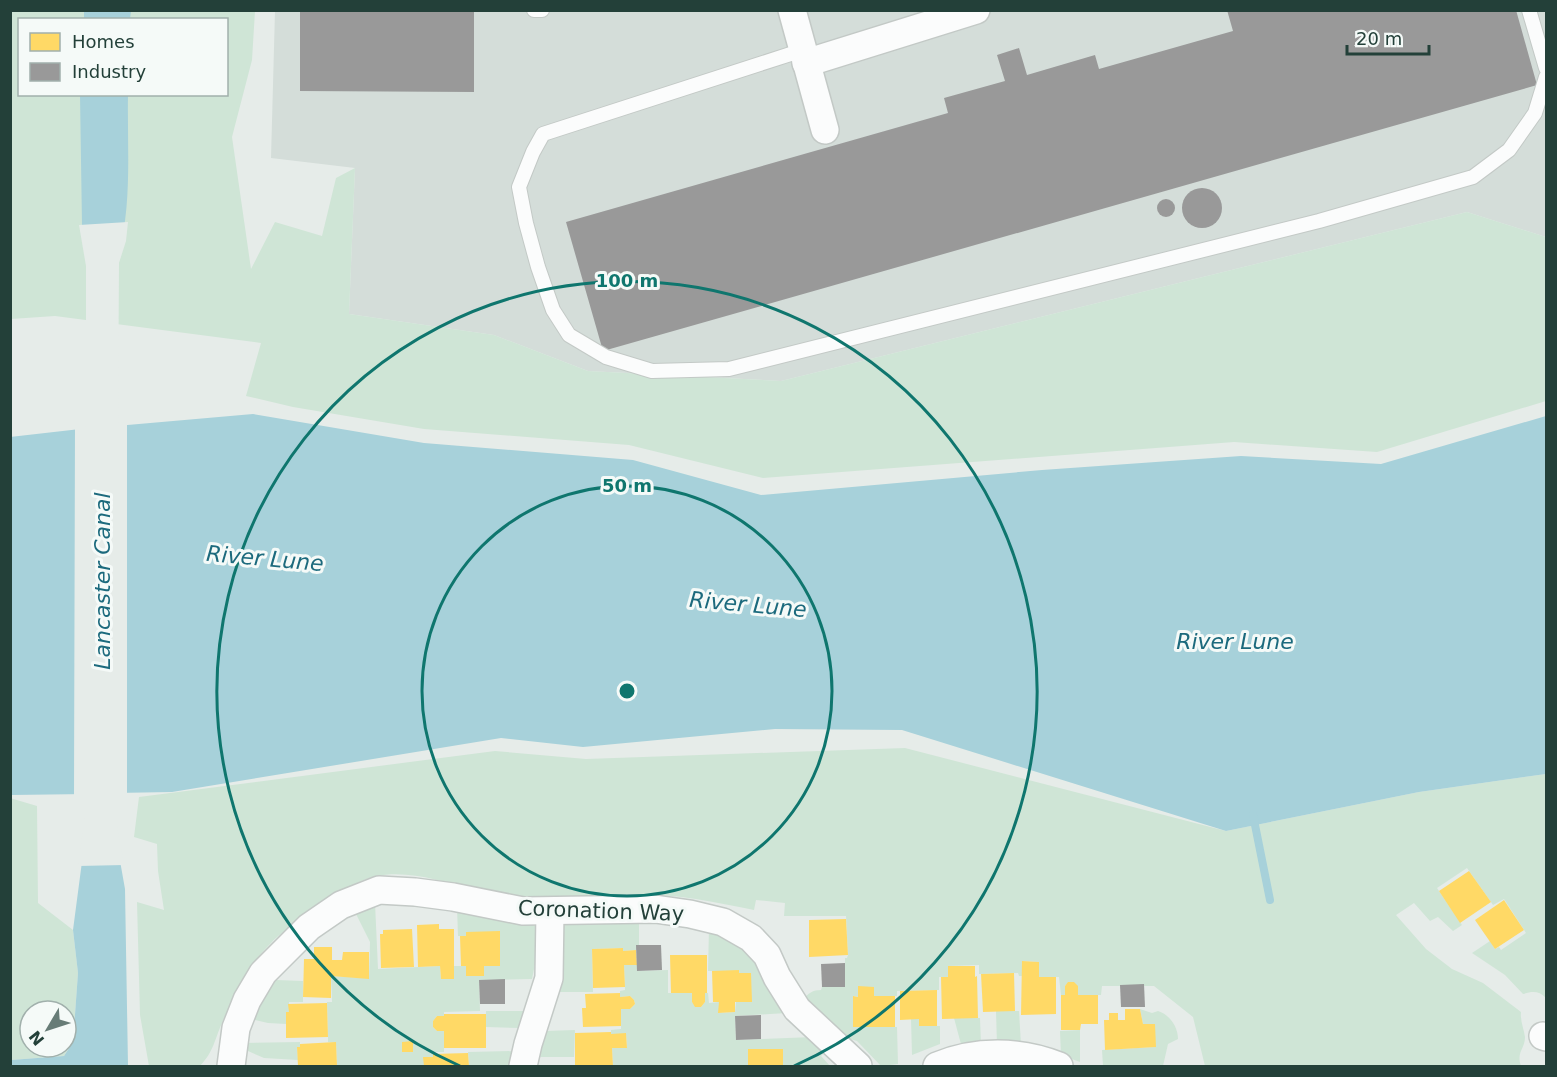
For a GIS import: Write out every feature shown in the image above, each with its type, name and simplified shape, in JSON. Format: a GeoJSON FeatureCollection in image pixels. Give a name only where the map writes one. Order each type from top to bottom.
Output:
{"type":"FeatureCollection","features":[{"type":"Feature","properties":{"kind":"street"},"geometry":{"type":"LineString","coordinates":[[792,10],[825,130]]}},
{"type":"Feature","properties":{"kind":"street"},"geometry":{"type":"LineString","coordinates":[[804,56],[976,10]]}},
{"type":"Feature","properties":{"kind":"street","name":"Coronation Way"},"geometry":{"type":"LineString","coordinates":[[231,1066],[236,1028],[262,973],[296,939],[341,905],[379,890],[434,894],[523,911],[655,909],[723,922],[751,938],[767,955],[777,977],[797,1009],[858,1066]]}},
{"type":"Feature","properties":{"kind":"street"},"geometry":{"type":"LineString","coordinates":[[523,1066],[549,978],[550,912]]}},
{"type":"Feature","properties":{"kind":"street"},"geometry":{"type":"LineString","coordinates":[[937,1066],[951,1060],[989,1054],[1022,1055],[1059,1066]]}},
{"type":"Feature","properties":{"kind":"lane"},"geometry":{"type":"LineString","coordinates":[[534,10],[542,10]]}},
{"type":"Feature","properties":{"kind":"lane"},"geometry":{"type":"LineString","coordinates":[[1529,10],[1546,68]]}},
{"type":"Feature","properties":{"kind":"lane"},"geometry":{"type":"LineString","coordinates":[[804,56],[543,134],[519,187],[538,267],[554,310],[569,335],[606,357],[652,371],[729,369],[1319,221],[1473,177],[1509,150],[1535,113],[1546,77]]}},
{"type":"Feature","properties":{"kind":"shaded area"},"geometry":{"type":"Polygon","coordinates":[[[275,11],[1546,11],[1546,237],[1467,212],[781,381],[588,371],[494,335],[349,314],[355,168],[271,158],[275,11]]]}},
{"type":"Feature","properties":{"kind":"green space"},"geometry":{"type":"Polygon","coordinates":[[[11,11],[255,11],[252,60],[232,137],[251,269],[275,222],[322,236],[336,178],[355,168],[349,314],[494,335],[588,371],[781,381],[1467,212],[1546,237],[1546,401],[1377,452],[1234,442],[763,478],[629,445],[424,429],[293,407],[246,396],[261,343],[55,316],[11,319],[11,11]]]}},
{"type":"Feature","properties":{"kind":"green space"},"geometry":{"type":"Polygon","coordinates":[[[905,748],[1226,831],[1419,792],[1546,774],[1546,998],[1536,992],[1523,994],[1505,975],[1472,953],[1490,941],[1495,949],[1499,947],[1501,950],[1526,933],[1504,899],[1493,905],[1467,868],[1437,888],[1462,925],[1453,931],[1438,917],[1430,921],[1414,903],[1396,915],[1426,949],[1452,969],[1483,983],[1521,1012],[1525,1041],[1520,1054],[1521,1066],[1205,1066],[1193,1017],[1154,986],[1102,986],[1101,995],[1078,995],[1069,982],[1065,986],[1065,995],[1061,995],[1059,977],[1039,977],[1039,962],[1023,961],[1022,976],[1018,973],[979,974],[979,965],[948,966],[948,977],[939,977],[939,990],[897,991],[897,996],[874,996],[874,987],[858,987],[858,997],[854,996],[853,1027],[897,1027],[898,1064],[881,1066],[857,1041],[843,1037],[803,1000],[811,992],[821,990],[822,987],[845,987],[845,958],[848,955],[846,916],[784,916],[785,903],[756,900],[754,910],[696,899],[652,894],[555,901],[528,900],[487,893],[425,877],[401,874],[366,879],[337,894],[280,934],[256,960],[243,980],[211,1051],[200,1066],[149,1066],[140,1015],[137,902],[164,910],[158,871],[157,844],[134,837],[139,797],[495,751],[586,759],[905,748]]]}},
{"type":"Feature","properties":{"kind":"green space"},"geometry":{"type":"Polygon","coordinates":[[[10,798],[37,806],[38,903],[73,930],[78,973],[76,999],[18,999],[18,1059],[24,1059],[11,1060],[10,798]]]}},
{"type":"Feature","properties":{"kind":"green space"},"geometry":{"type":"Polygon","coordinates":[[[375,903],[378,969],[440,966],[441,979],[454,966],[466,966],[467,976],[484,976],[484,966],[500,966],[500,932],[466,932],[466,936],[458,936],[457,907],[535,926],[539,944],[532,979],[479,980],[480,1011],[444,1012],[444,1016],[437,1016],[433,1021],[433,1027],[437,1031],[444,1031],[444,1052],[433,1052],[433,1057],[424,1057],[424,1066],[337,1066],[336,1043],[328,1042],[327,1002],[332,1002],[331,976],[369,978],[370,942],[354,910],[375,903]]]}},
{"type":"Feature","properties":{"kind":"green space"},"geometry":{"type":"Polygon","coordinates":[[[639,918],[639,945],[636,950],[592,949],[593,992],[560,992],[557,952],[562,927],[569,923],[639,918]]]}},
{"type":"Feature","properties":{"kind":"green space"},"geometry":{"type":"Polygon","coordinates":[[[709,928],[727,936],[754,956],[787,1013],[735,1016],[736,1040],[813,1037],[826,1051],[821,1056],[830,1066],[783,1066],[783,1049],[748,1049],[748,1066],[613,1066],[612,1048],[627,1047],[626,1034],[611,1034],[611,1030],[621,1029],[621,1009],[630,1009],[635,1004],[630,996],[620,997],[620,991],[625,990],[624,965],[637,965],[637,971],[668,970],[668,993],[692,993],[692,1002],[696,1007],[701,1007],[705,1002],[705,993],[708,993],[709,1003],[719,1002],[719,1013],[735,1012],[739,971],[708,971],[709,928]]]}},
{"type":"Feature","properties":{"kind":"green space"},"geometry":{"type":"Polygon","coordinates":[[[267,981],[303,981],[303,1002],[289,1002],[286,1024],[247,1018],[267,981]]]}},
{"type":"Feature","properties":{"kind":"green space"},"geometry":{"type":"Polygon","coordinates":[[[1140,1009],[1162,1013],[1170,1018],[1177,1030],[1178,1039],[1168,1044],[1163,1066],[1103,1066],[1102,1050],[1155,1047],[1155,1024],[1143,1024],[1140,1009]]]}},
{"type":"Feature","properties":{"kind":"green space"},"geometry":{"type":"Polygon","coordinates":[[[486,1011],[525,1011],[521,1028],[486,1027],[486,1011]]]}},
{"type":"Feature","properties":{"kind":"green space"},"geometry":{"type":"Polygon","coordinates":[[[996,1011],[1019,1011],[1021,1045],[997,1045],[996,1011]]]}},
{"type":"Feature","properties":{"kind":"green space"},"geometry":{"type":"Polygon","coordinates":[[[954,1018],[980,1018],[981,1045],[962,1048],[954,1018]]]}},
{"type":"Feature","properties":{"kind":"green space"},"geometry":{"type":"Polygon","coordinates":[[[911,1019],[919,1019],[919,1026],[940,1026],[940,1044],[912,1055],[911,1019]]]}},
{"type":"Feature","properties":{"kind":"green space"},"geometry":{"type":"Polygon","coordinates":[[[575,1030],[574,1057],[541,1057],[535,1054],[545,1031],[575,1030]]]}},
{"type":"Feature","properties":{"kind":"green space"},"geometry":{"type":"Polygon","coordinates":[[[1080,1030],[1080,1062],[1061,1055],[1060,1031],[1080,1030]]]}},
{"type":"Feature","properties":{"kind":"green space"},"geometry":{"type":"Polygon","coordinates":[[[300,1042],[300,1047],[297,1047],[298,1060],[264,1058],[248,1051],[243,1043],[300,1042]]]}},
{"type":"Feature","properties":{"kind":"green space"},"geometry":{"type":"Polygon","coordinates":[[[515,1051],[512,1066],[469,1066],[468,1052],[515,1051]]]}},
{"type":"Feature","properties":{"kind":"water"},"geometry":{"type":"Polygon","coordinates":[[[84,11],[131,11],[130,18],[84,18],[84,11]]]}},
{"type":"Feature","properties":{"kind":"water","name":"River Lune"},"geometry":{"type":"Polygon","coordinates":[[[80,96],[128,96],[127,201],[116,263],[116,426],[253,414],[424,443],[633,460],[761,495],[1042,470],[1241,456],[1381,464],[1546,416],[1546,774],[1419,792],[1226,831],[902,730],[775,729],[583,747],[501,738],[172,792],[114,793],[114,827],[125,889],[128,1066],[11,1066],[11,1060],[78,1059],[78,999],[76,999],[78,973],[73,930],[88,816],[88,794],[11,795],[10,437],[89,428],[89,266],[82,225],[80,96]]]}},
{"type":"Feature","properties":{"kind":"pier"},"geometry":{"type":"Polygon","coordinates":[[[128,222],[126,241],[119,263],[118,423],[127,422],[127,796],[117,796],[117,826],[124,865],[78,866],[85,816],[85,797],[74,797],[75,427],[86,426],[86,266],[79,225],[128,222]]]}},
{"type":"Feature","properties":{"kind":"building: Homes"},"geometry":{"type":"Polygon","coordinates":[[[1469,871],[1491,902],[1460,923],[1439,891],[1469,871]]]}},
{"type":"Feature","properties":{"kind":"building: Homes"},"geometry":{"type":"Polygon","coordinates":[[[1504,900],[1524,930],[1495,949],[1475,920],[1504,900]]]}},
{"type":"Feature","properties":{"kind":"building: Homes"},"geometry":{"type":"Polygon","coordinates":[[[846,919],[848,955],[809,957],[809,920],[846,919]]]}},
{"type":"Feature","properties":{"kind":"building: Homes"},"geometry":{"type":"Polygon","coordinates":[[[439,924],[439,929],[454,929],[454,979],[441,979],[440,966],[418,967],[417,925],[439,924]]]}},
{"type":"Feature","properties":{"kind":"building: Homes"},"geometry":{"type":"Polygon","coordinates":[[[412,929],[414,967],[381,968],[380,934],[383,934],[383,930],[412,929]]]}},
{"type":"Feature","properties":{"kind":"building: Homes"},"geometry":{"type":"Polygon","coordinates":[[[500,931],[500,966],[484,966],[484,976],[466,976],[466,966],[461,966],[460,936],[466,936],[466,932],[500,931]]]}},
{"type":"Feature","properties":{"kind":"building: Homes"},"geometry":{"type":"Polygon","coordinates":[[[314,947],[332,947],[332,960],[342,960],[343,952],[369,952],[369,979],[331,976],[331,998],[303,997],[304,959],[314,959],[314,947]]]}},
{"type":"Feature","properties":{"kind":"building: Homes"},"geometry":{"type":"Polygon","coordinates":[[[623,948],[623,951],[636,950],[637,965],[624,965],[625,987],[593,988],[592,949],[623,948]]]}},
{"type":"Feature","properties":{"kind":"building: Homes"},"geometry":{"type":"Polygon","coordinates":[[[670,955],[707,955],[707,993],[705,993],[705,1002],[701,1007],[695,1007],[692,1002],[692,993],[671,993],[670,955]]]}},
{"type":"Feature","properties":{"kind":"building: Homes"},"geometry":{"type":"Polygon","coordinates":[[[1022,961],[1039,962],[1039,977],[1056,977],[1056,1014],[1021,1015],[1022,961]]]}},
{"type":"Feature","properties":{"kind":"building: Homes"},"geometry":{"type":"Polygon","coordinates":[[[948,966],[975,966],[978,1018],[942,1019],[941,977],[948,977],[948,966]]]}},
{"type":"Feature","properties":{"kind":"building: Homes"},"geometry":{"type":"Polygon","coordinates":[[[739,970],[739,973],[751,973],[752,1002],[735,1002],[735,1012],[718,1013],[719,1002],[713,1002],[712,971],[739,970]]]}},
{"type":"Feature","properties":{"kind":"building: Homes"},"geometry":{"type":"Polygon","coordinates":[[[1014,973],[1015,1011],[983,1012],[981,974],[1014,973]]]}},
{"type":"Feature","properties":{"kind":"building: Homes"},"geometry":{"type":"Polygon","coordinates":[[[1068,982],[1074,982],[1078,986],[1078,995],[1098,995],[1098,1024],[1081,1024],[1080,1030],[1061,1030],[1061,995],[1065,995],[1065,986],[1068,982]]]}},
{"type":"Feature","properties":{"kind":"building: Homes"},"geometry":{"type":"Polygon","coordinates":[[[858,986],[874,987],[874,996],[895,996],[895,1027],[853,1027],[853,996],[858,997],[858,986]]]}},
{"type":"Feature","properties":{"kind":"building: Homes"},"geometry":{"type":"Polygon","coordinates":[[[937,990],[937,1026],[919,1026],[919,1019],[900,1020],[900,991],[937,990]]]}},
{"type":"Feature","properties":{"kind":"building: Homes"},"geometry":{"type":"Polygon","coordinates":[[[620,993],[620,997],[630,996],[635,1004],[630,1009],[621,1009],[621,1026],[583,1027],[582,1008],[586,1008],[585,994],[620,993]]]}},
{"type":"Feature","properties":{"kind":"building: Homes"},"geometry":{"type":"Polygon","coordinates":[[[327,1003],[328,1037],[286,1038],[288,1004],[327,1003]]]}},
{"type":"Feature","properties":{"kind":"building: Homes"},"geometry":{"type":"Polygon","coordinates":[[[1125,1009],[1140,1009],[1143,1024],[1155,1024],[1156,1047],[1105,1050],[1104,1020],[1109,1020],[1109,1013],[1118,1013],[1118,1020],[1125,1020],[1125,1009]]]}},
{"type":"Feature","properties":{"kind":"building: Homes"},"geometry":{"type":"Polygon","coordinates":[[[444,1014],[486,1014],[486,1048],[444,1048],[444,1031],[437,1031],[433,1027],[433,1021],[437,1016],[444,1016],[444,1014]]]}},
{"type":"Feature","properties":{"kind":"building: Homes"},"geometry":{"type":"Polygon","coordinates":[[[611,1032],[611,1034],[626,1033],[627,1048],[612,1048],[613,1066],[575,1066],[575,1033],[611,1032]]]}},
{"type":"Feature","properties":{"kind":"building: Homes"},"geometry":{"type":"Polygon","coordinates":[[[413,1041],[413,1052],[402,1052],[402,1042],[413,1041]]]}},
{"type":"Feature","properties":{"kind":"building: Homes"},"geometry":{"type":"Polygon","coordinates":[[[336,1042],[337,1066],[298,1066],[297,1047],[300,1047],[300,1044],[336,1042]]]}},
{"type":"Feature","properties":{"kind":"building: Homes"},"geometry":{"type":"Polygon","coordinates":[[[748,1049],[783,1049],[783,1066],[748,1066],[748,1049]]]}},
{"type":"Feature","properties":{"kind":"building: Homes"},"geometry":{"type":"Polygon","coordinates":[[[468,1053],[469,1066],[424,1066],[423,1057],[433,1057],[433,1054],[468,1053]]]}},
{"type":"Feature","properties":{"kind":"building: Industry"},"geometry":{"type":"Polygon","coordinates":[[[300,10],[474,10],[474,92],[300,91],[300,10]]]}},
{"type":"Feature","properties":{"kind":"building: Industry"},"geometry":{"type":"Polygon","coordinates":[[[1227,10],[1516,10],[1537,85],[603,351],[566,222],[948,113],[944,98],[1005,81],[997,55],[1019,48],[1027,75],[1095,55],[1099,69],[1233,31],[1227,10]]]}},
{"type":"Feature","properties":{"kind":"building: Industry"},"geometry":{"type":"Polygon","coordinates":[[[1202,188],[1210,189],[1216,194],[1221,200],[1221,216],[1216,222],[1210,227],[1202,228],[1194,227],[1188,222],[1183,216],[1182,208],[1183,200],[1188,194],[1194,189],[1202,188]]]}},
{"type":"Feature","properties":{"kind":"building: Industry"},"geometry":{"type":"Polygon","coordinates":[[[1166,199],[1172,202],[1175,208],[1172,214],[1166,217],[1160,214],[1157,208],[1160,202],[1166,199]]]}},
{"type":"Feature","properties":{"kind":"building: Industry"},"geometry":{"type":"Polygon","coordinates":[[[636,945],[661,945],[662,970],[637,971],[636,945]]]}},
{"type":"Feature","properties":{"kind":"building: Industry"},"geometry":{"type":"Polygon","coordinates":[[[845,963],[845,987],[822,987],[821,964],[845,963]]]}},
{"type":"Feature","properties":{"kind":"building: Industry"},"geometry":{"type":"Polygon","coordinates":[[[505,979],[505,1004],[480,1004],[479,980],[505,979]]]}},
{"type":"Feature","properties":{"kind":"building: Industry"},"geometry":{"type":"Polygon","coordinates":[[[1144,984],[1145,1007],[1121,1007],[1120,985],[1144,984]]]}},
{"type":"Feature","properties":{"kind":"building: Industry"},"geometry":{"type":"Polygon","coordinates":[[[761,1015],[761,1039],[736,1040],[735,1016],[761,1015]]]}},
{"type":"Feature","properties":{"kind":"waterway"},"geometry":{"type":"LineString","coordinates":[[1253,815],[1270,900]]}},
{"type":"Feature","properties":{"kind":"water label","name":"Lancaster Canal"},"geometry":{"type":"Point","coordinates":[102,581]}}]}
